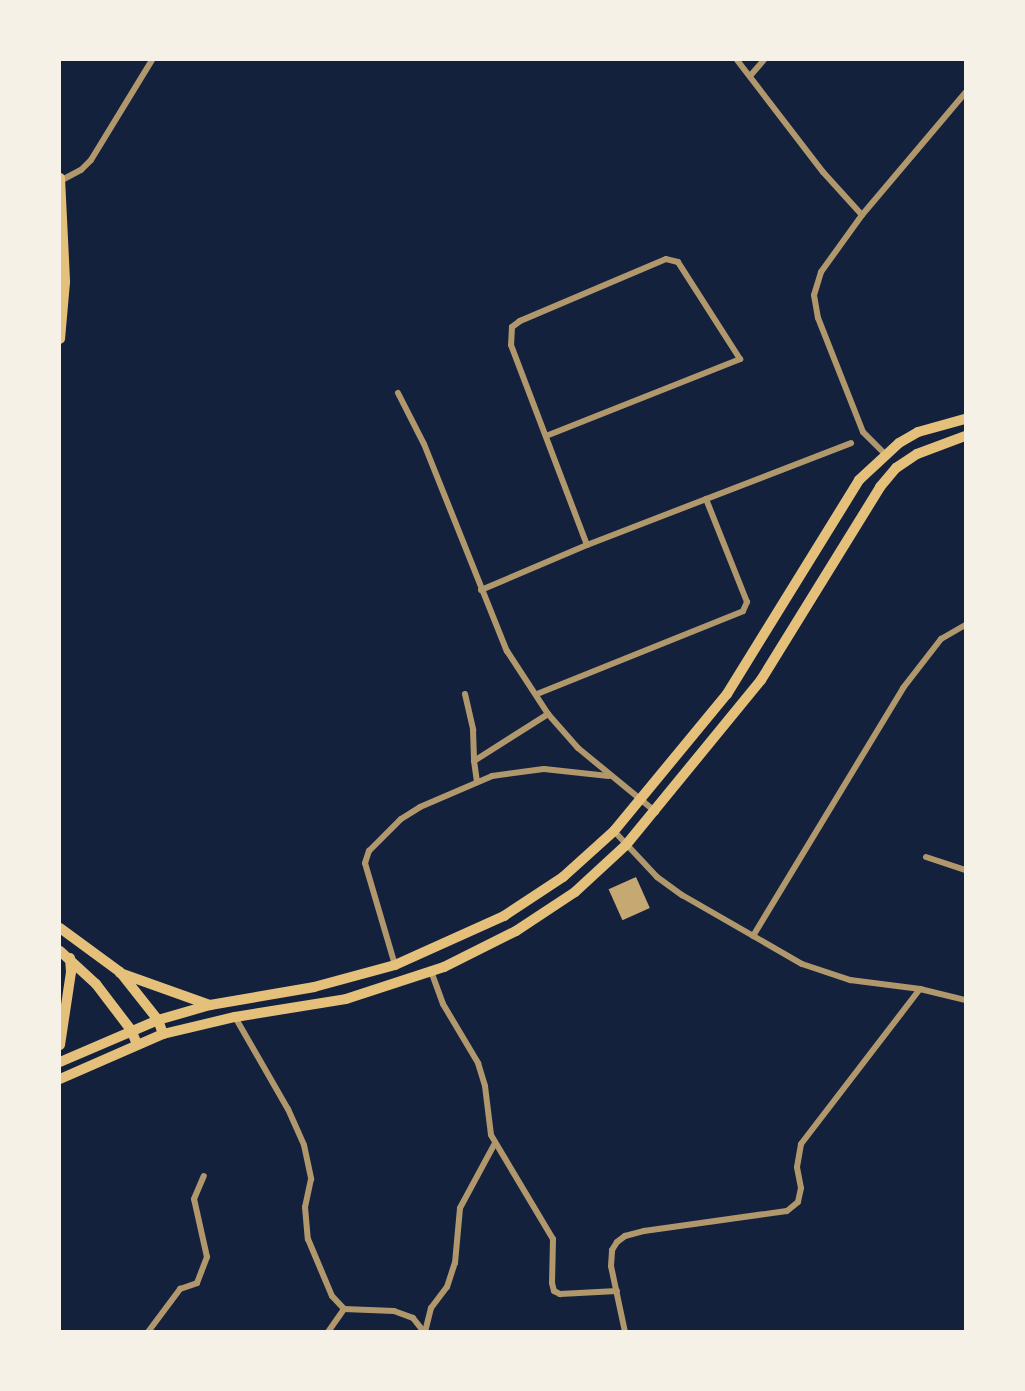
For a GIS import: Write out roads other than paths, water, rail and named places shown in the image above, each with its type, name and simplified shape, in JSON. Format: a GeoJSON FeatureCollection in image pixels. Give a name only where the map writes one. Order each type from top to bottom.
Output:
{"type":"FeatureCollection","features":[{"type":"Feature","properties":{"kind":"main road"},"geometry":{"type":"LineString","coordinates":[[60,180],[65,282],[60,339]]}},
{"type":"Feature","properties":{"kind":"main road"},"geometry":{"type":"LineString","coordinates":[[60,1062],[158,1020],[210,1005],[314,987],[395,964],[504,916],[563,877],[614,831],[727,694],[859,480],[885,454],[918,432],[965,419]]}},
{"type":"Feature","properties":{"kind":"main road"},"geometry":{"type":"LineString","coordinates":[[60,1079],[163,1034],[235,1017],[346,999],[431,971],[516,930],[575,892],[626,845],[656,812],[761,680],[880,487],[896,468],[917,454],[965,436]]}},
{"type":"Feature","properties":{"kind":"main road"},"geometry":{"type":"LineString","coordinates":[[60,928],[120,972],[158,1020],[163,1034]]}},
{"type":"Feature","properties":{"kind":"main road"},"geometry":{"type":"LineString","coordinates":[[60,951],[96,984],[131,1030],[137,1044]]}},
{"type":"Feature","properties":{"kind":"main road"},"geometry":{"type":"LineString","coordinates":[[60,1045],[71,972],[70,958]]}},
{"type":"Feature","properties":{"kind":"main road"},"geometry":{"type":"LineString","coordinates":[[120,972],[210,1005]]}},
{"type":"Feature","properties":{"kind":"street"},"geometry":{"type":"LineString","coordinates":[[60,180],[81,170],[90,160],[152,60]]}},
{"type":"Feature","properties":{"kind":"street"},"geometry":{"type":"LineString","coordinates":[[737,60],[823,172],[862,215]]}},
{"type":"Feature","properties":{"kind":"street"},"geometry":{"type":"LineString","coordinates":[[750,76],[764,60]]}},
{"type":"Feature","properties":{"kind":"street"},"geometry":{"type":"LineString","coordinates":[[885,454],[863,432],[818,318],[814,295],[821,272],[862,215],[965,93]]}},
{"type":"Feature","properties":{"kind":"street"},"geometry":{"type":"LineString","coordinates":[[546,436],[740,359],[678,262],[666,259],[520,321],[512,327],[511,345],[587,545]]}},
{"type":"Feature","properties":{"kind":"street"},"geometry":{"type":"LineString","coordinates":[[398,393],[424,444],[507,651],[548,713],[578,748],[656,812]]}},
{"type":"Feature","properties":{"kind":"street"},"geometry":{"type":"LineString","coordinates":[[481,590],[587,545],[850,443]]}},
{"type":"Feature","properties":{"kind":"street"},"geometry":{"type":"LineString","coordinates":[[537,694],[743,611],[747,602],[706,499]]}},
{"type":"Feature","properties":{"kind":"street"},"geometry":{"type":"LineString","coordinates":[[753,936],[903,688],[941,639],[965,625]]}},
{"type":"Feature","properties":{"kind":"street"},"geometry":{"type":"LineString","coordinates":[[465,694],[473,730],[477,782]]}},
{"type":"Feature","properties":{"kind":"street"},"geometry":{"type":"LineString","coordinates":[[474,761],[548,713]]}},
{"type":"Feature","properties":{"kind":"street"},"geometry":{"type":"LineString","coordinates":[[395,964],[368,873],[366,856],[401,818],[492,776],[544,769],[610,776]]}},
{"type":"Feature","properties":{"kind":"street"},"geometry":{"type":"LineString","coordinates":[[614,831],[657,877],[682,895],[827,975],[920,989],[965,1000]]}},
{"type":"Feature","properties":{"kind":"street"},"geometry":{"type":"LineString","coordinates":[[926,857],[965,870]]}},
{"type":"Feature","properties":{"kind":"street"},"geometry":{"type":"LineString","coordinates":[[431,971],[443,1004],[478,1063],[485,1086],[488,1125],[495,1143],[553,1239],[554,1291],[560,1294],[617,1290]]}},
{"type":"Feature","properties":{"kind":"street"},"geometry":{"type":"LineString","coordinates":[[625,1332],[611,1266],[612,1250],[625,1236],[788,1211],[798,1202],[801,1144],[920,989]]}},
{"type":"Feature","properties":{"kind":"street"},"geometry":{"type":"LineString","coordinates":[[235,1017],[288,1109],[303,1145],[311,1179],[305,1208],[309,1239],[332,1296],[344,1309],[394,1311],[413,1318],[424,1332]]}},
{"type":"Feature","properties":{"kind":"street"},"geometry":{"type":"LineString","coordinates":[[424,1332],[431,1308],[447,1287],[455,1263],[460,1208],[495,1143]]}},
{"type":"Feature","properties":{"kind":"street"},"geometry":{"type":"LineString","coordinates":[[148,1332],[180,1289],[197,1283],[207,1257],[194,1199],[204,1176]]}},
{"type":"Feature","properties":{"kind":"street"},"geometry":{"type":"LineString","coordinates":[[328,1332],[344,1309]]}}]}
